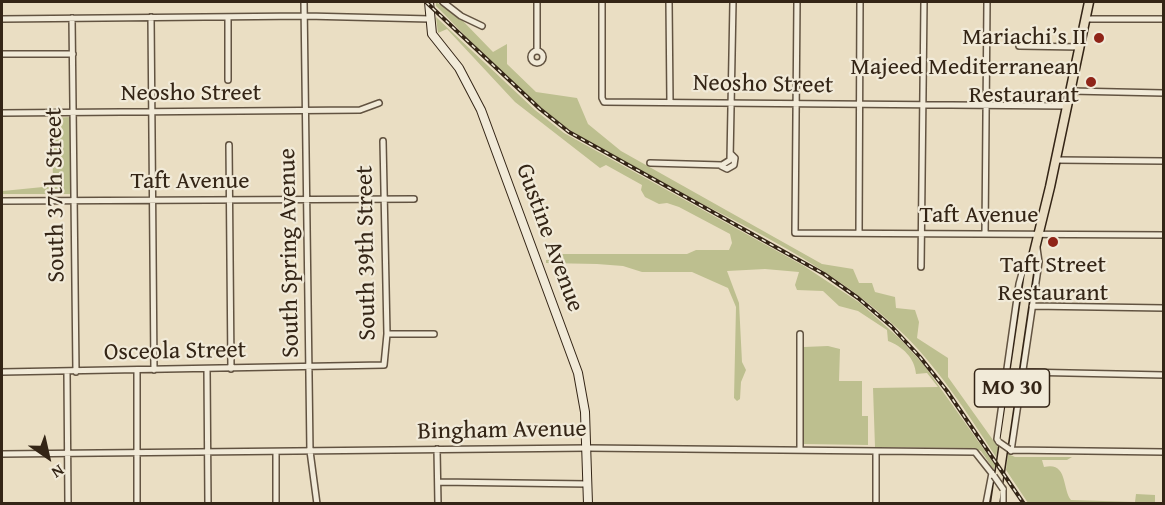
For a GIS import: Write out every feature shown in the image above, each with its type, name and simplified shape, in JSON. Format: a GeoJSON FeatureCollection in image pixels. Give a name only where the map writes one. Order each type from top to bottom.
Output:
{"type":"FeatureCollection","features":[{"type":"Feature","properties":{"kind":"main road","name":"MO 30"},"geometry":{"type":"LineString","coordinates":[[995,504],[1032,261],[1089,2]]}},
{"type":"Feature","properties":{"kind":"street","name":"South Spring Avenue"},"geometry":{"type":"LineString","coordinates":[[304,2],[306,16],[310,451],[317,504]]}},
{"type":"Feature","properties":{"kind":"street","name":"Gustine Avenue"},"geometry":{"type":"LineString","coordinates":[[429,2],[434,38],[470,85],[578,373],[588,448],[588,504]]}},
{"type":"Feature","properties":{"kind":"street"},"geometry":{"type":"LineString","coordinates":[[443,2],[461,16],[482,26]]}},
{"type":"Feature","properties":{"kind":"street"},"geometry":{"type":"LineString","coordinates":[[537,2],[537,51]]}},
{"type":"Feature","properties":{"kind":"street","name":"Neosho Street"},"geometry":{"type":"LineString","coordinates":[[602,2],[602,100],[1067,106]]}},
{"type":"Feature","properties":{"kind":"street"},"geometry":{"type":"LineString","coordinates":[[669,2],[670,102]]}},
{"type":"Feature","properties":{"kind":"street"},"geometry":{"type":"LineString","coordinates":[[650,163],[719,165],[729,161],[731,154],[733,2]]}},
{"type":"Feature","properties":{"kind":"street"},"geometry":{"type":"LineString","coordinates":[[796,103],[797,2]]}},
{"type":"Feature","properties":{"kind":"street"},"geometry":{"type":"LineString","coordinates":[[859,233],[860,2]]}},
{"type":"Feature","properties":{"kind":"street"},"geometry":{"type":"LineString","coordinates":[[921,267],[924,2]]}},
{"type":"Feature","properties":{"kind":"street"},"geometry":{"type":"LineString","coordinates":[[986,234],[987,2]]}},
{"type":"Feature","properties":{"kind":"street"},"geometry":{"type":"LineString","coordinates":[[228,16],[228,80]]}},
{"type":"Feature","properties":{"kind":"street"},"geometry":{"type":"LineString","coordinates":[[2,19],[306,16],[430,20]]}},
{"type":"Feature","properties":{"kind":"street"},"geometry":{"type":"LineString","coordinates":[[151,17],[154,370]]}},
{"type":"Feature","properties":{"kind":"street","name":"South 37th Street"},"geometry":{"type":"LineString","coordinates":[[72,18],[76,372]]}},
{"type":"Feature","properties":{"kind":"street"},"geometry":{"type":"LineString","coordinates":[[1086,19],[1164,19]]}},
{"type":"Feature","properties":{"kind":"street"},"geometry":{"type":"LineString","coordinates":[[1019,46],[1080,47]]}},
{"type":"Feature","properties":{"kind":"street"},"geometry":{"type":"LineString","coordinates":[[2,54],[73,54]]}},
{"type":"Feature","properties":{"kind":"street"},"geometry":{"type":"LineString","coordinates":[[1071,91],[1164,93]]}},
{"type":"Feature","properties":{"kind":"street","name":"Neosho Street"},"geometry":{"type":"LineString","coordinates":[[2,113],[360,110],[379,103]]}},
{"type":"Feature","properties":{"kind":"street","name":"Taft Avenue"},"geometry":{"type":"LineString","coordinates":[[796,103],[795,233],[1164,235]]}},
{"type":"Feature","properties":{"kind":"street","name":"South 39th Street"},"geometry":{"type":"LineString","coordinates":[[382,141],[387,334],[385,365]]}},
{"type":"Feature","properties":{"kind":"street"},"geometry":{"type":"LineString","coordinates":[[229,145],[231,369]]}},
{"type":"Feature","properties":{"kind":"street"},"geometry":{"type":"LineString","coordinates":[[1056,160],[1164,161]]}},
{"type":"Feature","properties":{"kind":"street","name":"Taft Avenue"},"geometry":{"type":"LineString","coordinates":[[2,201],[414,199]]}},
{"type":"Feature","properties":{"kind":"street"},"geometry":{"type":"LineString","coordinates":[[1010,450],[1039,262],[1036,245]]}},
{"type":"Feature","properties":{"kind":"street"},"geometry":{"type":"LineString","coordinates":[[1032,261],[1024,269],[1019,284],[997,439],[999,442],[1010,450],[1164,452]]}},
{"type":"Feature","properties":{"kind":"street"},"geometry":{"type":"LineString","coordinates":[[1032,306],[1164,308]]}},
{"type":"Feature","properties":{"kind":"street"},"geometry":{"type":"LineString","coordinates":[[387,334],[435,334]]}},
{"type":"Feature","properties":{"kind":"street"},"geometry":{"type":"LineString","coordinates":[[800,334],[800,450]]}},
{"type":"Feature","properties":{"kind":"street","name":"Osceola Street"},"geometry":{"type":"LineString","coordinates":[[2,372],[67,373],[385,365]]}},
{"type":"Feature","properties":{"kind":"street"},"geometry":{"type":"LineString","coordinates":[[207,369],[208,504]]}},
{"type":"Feature","properties":{"kind":"street"},"geometry":{"type":"LineString","coordinates":[[137,371],[137,504]]}},
{"type":"Feature","properties":{"kind":"street"},"geometry":{"type":"LineString","coordinates":[[1022,372],[1164,375]]}},
{"type":"Feature","properties":{"kind":"street"},"geometry":{"type":"LineString","coordinates":[[67,373],[68,504]]}},
{"type":"Feature","properties":{"kind":"street","name":"Bingham Avenue"},"geometry":{"type":"LineString","coordinates":[[2,454],[588,448],[975,452],[993,475]]}},
{"type":"Feature","properties":{"kind":"street"},"geometry":{"type":"LineString","coordinates":[[437,449],[438,504]]}},
{"type":"Feature","properties":{"kind":"street"},"geometry":{"type":"LineString","coordinates":[[876,451],[876,504]]}},
{"type":"Feature","properties":{"kind":"street"},"geometry":{"type":"LineString","coordinates":[[276,452],[276,504]]}},
{"type":"Feature","properties":{"kind":"street"},"geometry":{"type":"LineString","coordinates":[[993,475],[1003,489],[1003,504]]}},
{"type":"Feature","properties":{"kind":"street"},"geometry":{"type":"LineString","coordinates":[[986,504],[993,475]]}},
{"type":"Feature","properties":{"kind":"street"},"geometry":{"type":"LineString","coordinates":[[439,482],[588,484]]}},
{"type":"Feature","properties":{"kind":"green space"},"geometry":{"type":"Polygon","coordinates":[[[436,2],[461,19],[493,52],[507,44],[507,64],[536,92],[577,98],[588,124],[621,151],[822,264],[853,269],[859,283],[872,283],[875,292],[895,297],[896,308],[915,310],[919,322],[917,338],[948,358],[948,377],[998,447],[996,457],[951,390],[912,342],[861,298],[823,271],[783,247],[616,158],[557,121],[503,74],[436,6],[436,2]]]}},
{"type":"Feature","properties":{"kind":"green space"},"geometry":{"type":"Polygon","coordinates":[[[436,17],[535,110],[564,133],[804,266],[860,303],[899,338],[924,365],[995,465],[994,470],[981,451],[973,448],[875,447],[873,388],[938,387],[927,373],[916,374],[907,353],[888,341],[887,330],[858,311],[839,306],[823,291],[797,290],[795,285],[799,272],[765,269],[727,271],[739,303],[742,362],[746,370],[741,382],[740,399],[737,401],[734,398],[736,307],[728,288],[692,272],[642,272],[623,266],[546,263],[546,260],[561,259],[561,254],[687,254],[696,250],[729,250],[732,243],[730,234],[679,207],[667,203],[659,204],[645,197],[641,190],[642,185],[606,165],[600,168],[515,102],[447,29],[438,33],[436,17]]]}},
{"type":"Feature","properties":{"kind":"green space"},"geometry":{"type":"Polygon","coordinates":[[[70,117],[70,194],[3,194],[3,191],[53,186],[52,118],[70,117]]]}},
{"type":"Feature","properties":{"kind":"green space"},"geometry":{"type":"Polygon","coordinates":[[[828,346],[840,349],[839,381],[862,381],[862,416],[868,416],[868,445],[804,444],[804,347],[828,346]]]}},
{"type":"Feature","properties":{"kind":"green space"},"geometry":{"type":"Polygon","coordinates":[[[1008,454],[1015,457],[1072,457],[1067,460],[1042,460],[1044,467],[1052,466],[1061,472],[1071,500],[1135,502],[1136,494],[1155,495],[1155,503],[1028,503],[1006,470],[1008,454]]]}},
{"type":"Feature","properties":{"kind":"railway"},"geometry":{"type":"LineString","coordinates":[[426,2],[540,109],[569,132],[824,274],[858,298],[891,326],[920,357],[947,391],[1024,504]]}},
{"type":"Feature","properties":{"kind":"place","name":"Mariachi’s II"},"geometry":{"type":"Point","coordinates":[1099,38]}},
{"type":"Feature","properties":{"kind":"place","name":"Majeed Mediterranean Restaurant"},"geometry":{"type":"Point","coordinates":[1091,82]}},
{"type":"Feature","properties":{"kind":"place","name":"Taft Street Restaurant"},"geometry":{"type":"Point","coordinates":[1053,242]}}]}
